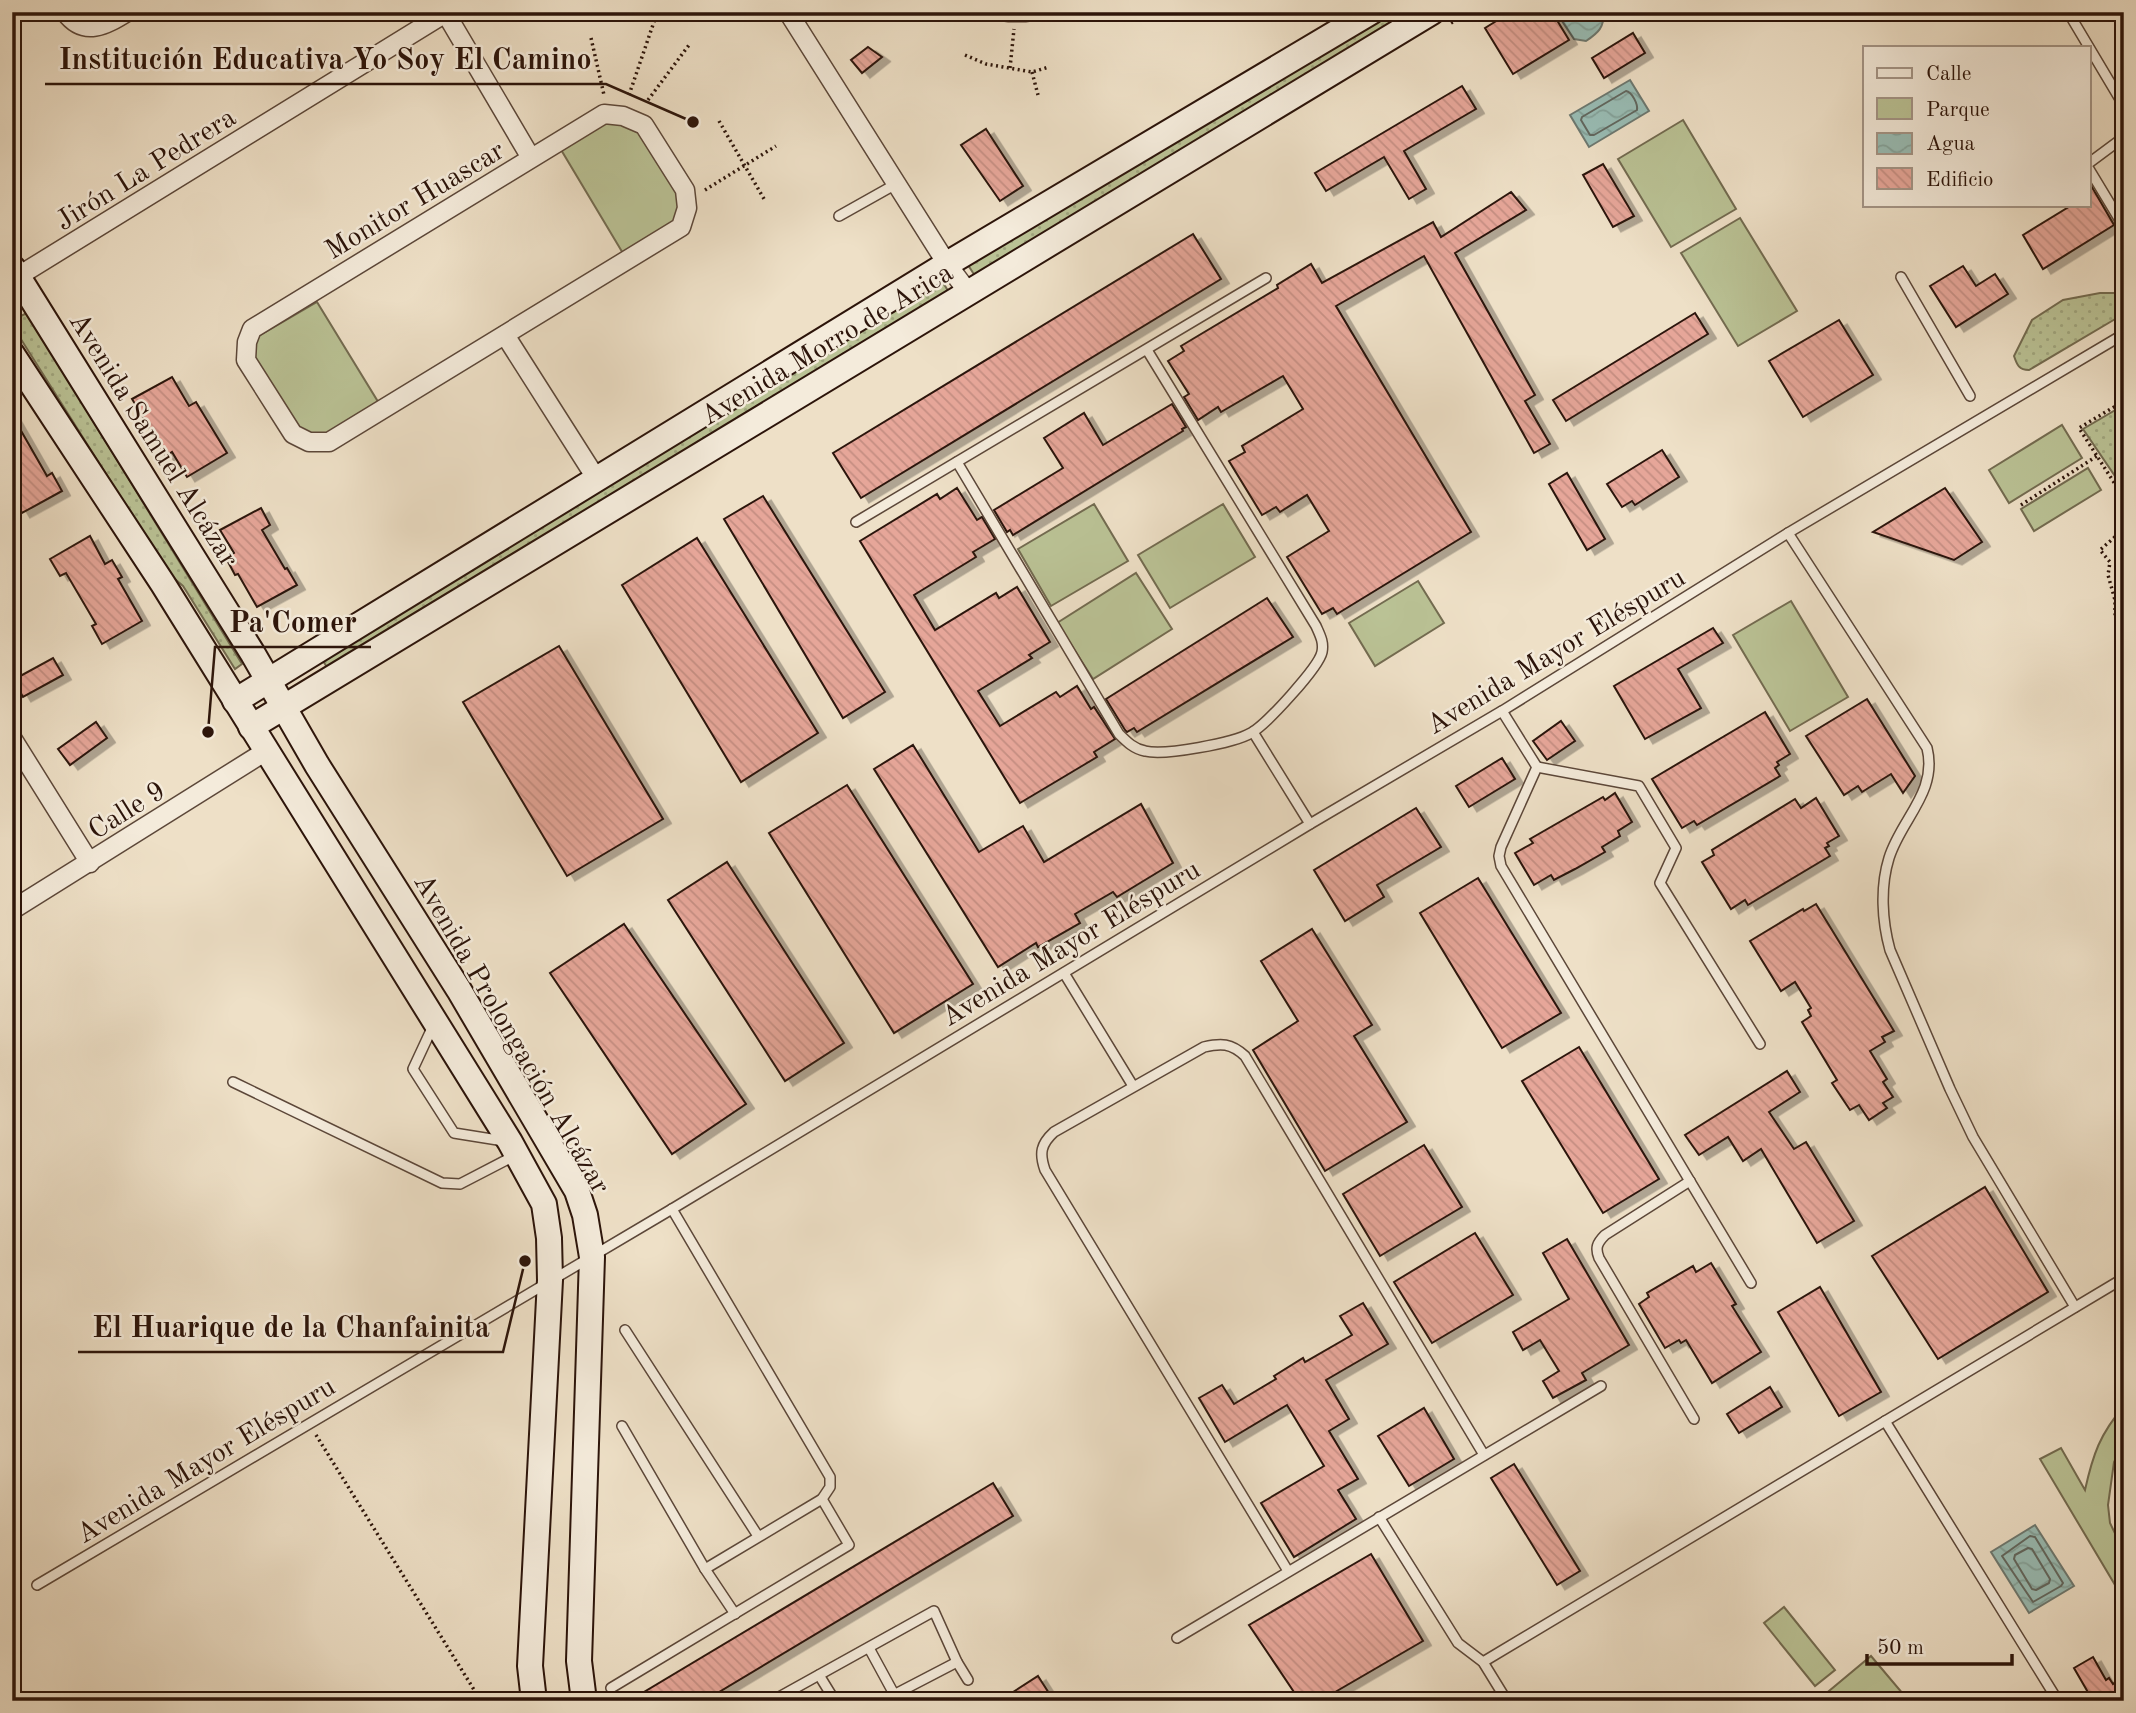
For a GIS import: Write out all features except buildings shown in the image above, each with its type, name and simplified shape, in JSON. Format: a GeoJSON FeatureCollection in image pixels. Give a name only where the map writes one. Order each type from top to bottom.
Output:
{"type":"FeatureCollection","features":[{"type":"Feature","properties":{"kind":"main road","name":"Avenida Morro de Arica"},"geometry":{"type":"LineString","coordinates":[[234,701],[947,264],[1371,12]]}},
{"type":"Feature","properties":{"kind":"main road","name":"Avenida Morro de Arica"},"geometry":{"type":"LineString","coordinates":[[251,727],[1432,12]]}},
{"type":"Feature","properties":{"kind":"main road","name":"Avenida Samuel Alcázar"},"geometry":{"type":"LineString","coordinates":[[14,274],[268,680]]}},
{"type":"Feature","properties":{"kind":"main road"},"geometry":{"type":"LineString","coordinates":[[12,354],[163,584],[251,727]]}},
{"type":"Feature","properties":{"kind":"main road","name":"Avenida Prolongación Alcázar"},"geometry":{"type":"LineString","coordinates":[[268,680],[317,765],[459,990],[577,1191],[585,1215],[592,1257],[579,1661],[584,1701]]}},
{"type":"Feature","properties":{"kind":"main road","name":"Avenida Prolongación Alcázar"},"geometry":{"type":"LineString","coordinates":[[251,727],[514,1148],[544,1204],[550,1238],[550,1280],[530,1666],[534,1701]]}},
{"type":"Feature","properties":{"kind":"main road"},"geometry":{"type":"LineString","coordinates":[[432,1015],[459,990]]}},
{"type":"Feature","properties":{"kind":"street"},"geometry":{"type":"LineString","coordinates":[[65,12],[82,26],[95,27],[104,26],[127,12]]}},
{"type":"Feature","properties":{"kind":"street"},"geometry":{"type":"LineString","coordinates":[[446,12],[531,158]]}},
{"type":"Feature","properties":{"kind":"street","name":"Jirón La Pedrera"},"geometry":{"type":"LineString","coordinates":[[14,274],[446,12]]}},
{"type":"Feature","properties":{"kind":"street"},"geometry":{"type":"LineString","coordinates":[[788,12],[947,264],[968,292]]}},
{"type":"Feature","properties":{"kind":"street","name":"Monitor Huascar"},"geometry":{"type":"LineString","coordinates":[[604,114],[623,116],[644,125],[685,190],[687,208],[681,228],[329,442],[309,442],[293,434],[246,360],[247,342],[252,329],[531,158],[604,114]]}},
{"type":"Feature","properties":{"kind":"street"},"geometry":{"type":"LineString","coordinates":[[505,335],[596,478]]}},
{"type":"Feature","properties":{"kind":"street"},"geometry":{"type":"LineString","coordinates":[[12,738],[90,863]]}},
{"type":"Feature","properties":{"kind":"street","name":"Calle 9"},"geometry":{"type":"LineString","coordinates":[[12,910],[266,751]]}},
{"type":"Feature","properties":{"kind":"lane"},"geometry":{"type":"LineString","coordinates":[[2068,12],[2088,46]]}},
{"type":"Feature","properties":{"kind":"lane"},"geometry":{"type":"LineString","coordinates":[[2090,49],[2124,106]]}},
{"type":"Feature","properties":{"kind":"lane"},"geometry":{"type":"LineString","coordinates":[[2090,162],[2124,137]]}},
{"type":"Feature","properties":{"kind":"lane"},"geometry":{"type":"LineString","coordinates":[[2090,171],[2124,227]]}},
{"type":"Feature","properties":{"kind":"lane"},"geometry":{"type":"LineString","coordinates":[[839,216],[896,184]]}},
{"type":"Feature","properties":{"kind":"lane"},"geometry":{"type":"LineString","coordinates":[[1901,277],[1970,396]]}},
{"type":"Feature","properties":{"kind":"lane"},"geometry":{"type":"LineString","coordinates":[[856,522],[1266,278]]}},
{"type":"Feature","properties":{"kind":"lane","name":"Avenida Mayor Eléspuru"},"geometry":{"type":"LineString","coordinates":[[37,1585],[592,1257],[1502,711],[1788,533],[2124,334]]}},
{"type":"Feature","properties":{"kind":"lane"},"geometry":{"type":"LineString","coordinates":[[957,462],[1119,734],[1128,743],[1138,749],[1160,753],[1234,740],[1253,732],[1315,667],[1322,655],[1322,642],[1316,626],[1147,350]]}},
{"type":"Feature","properties":{"kind":"lane"},"geometry":{"type":"LineString","coordinates":[[1788,533],[1927,748],[1930,775],[1889,859],[1883,914],[1885,932],[1890,950],[1973,1137],[2075,1307]]}},
{"type":"Feature","properties":{"kind":"lane"},"geometry":{"type":"LineString","coordinates":[[1502,711],[1537,767],[1639,786],[1676,848],[1660,883],[1760,1044]]}},
{"type":"Feature","properties":{"kind":"lane"},"geometry":{"type":"LineString","coordinates":[[1253,732],[1310,824]]}},
{"type":"Feature","properties":{"kind":"lane"},"geometry":{"type":"LineString","coordinates":[[1537,767],[1501,847],[1499,856],[1502,866],[1751,1283]]}},
{"type":"Feature","properties":{"kind":"lane"},"geometry":{"type":"LineString","coordinates":[[1064,972],[1133,1086]]}},
{"type":"Feature","properties":{"kind":"lane"},"geometry":{"type":"LineString","coordinates":[[432,1015],[413,1069],[454,1133],[514,1148]]}},
{"type":"Feature","properties":{"kind":"lane"},"geometry":{"type":"LineString","coordinates":[[1288,1571],[1042,1163],[1040,1156],[1044,1141],[1054,1132],[1204,1047],[1220,1043],[1235,1047],[1245,1056],[1484,1455]]}},
{"type":"Feature","properties":{"kind":"lane"},"geometry":{"type":"LineString","coordinates":[[233,1082],[442,1183],[460,1184],[514,1148]]}},
{"type":"Feature","properties":{"kind":"lane"},"geometry":{"type":"LineString","coordinates":[[1690,1181],[1605,1235],[1598,1241],[1596,1250],[1694,1419]]}},
{"type":"Feature","properties":{"kind":"lane"},"geometry":{"type":"LineString","coordinates":[[672,1209],[830,1477],[830,1487],[822,1499],[705,1569]]}},
{"type":"Feature","properties":{"kind":"lane"},"geometry":{"type":"LineString","coordinates":[[1483,1662],[2124,1278]]}},
{"type":"Feature","properties":{"kind":"lane"},"geometry":{"type":"LineString","coordinates":[[625,1330],[758,1536]]}},
{"type":"Feature","properties":{"kind":"lane"},"geometry":{"type":"LineString","coordinates":[[1177,1638],[1601,1385]]}},
{"type":"Feature","properties":{"kind":"lane"},"geometry":{"type":"LineString","coordinates":[[1885,1421],[2058,1701]]}},
{"type":"Feature","properties":{"kind":"lane"},"geometry":{"type":"LineString","coordinates":[[622,1426],[705,1569],[735,1614]]}},
{"type":"Feature","properties":{"kind":"lane"},"geometry":{"type":"LineString","coordinates":[[611,1688],[849,1545],[822,1499]]}},
{"type":"Feature","properties":{"kind":"lane"},"geometry":{"type":"LineString","coordinates":[[1379,1517],[1458,1643],[1483,1662],[1507,1701]]}},
{"type":"Feature","properties":{"kind":"lane"},"geometry":{"type":"LineString","coordinates":[[772,1701],[934,1611],[957,1662],[968,1679]]}},
{"type":"Feature","properties":{"kind":"lane"},"geometry":{"type":"LineString","coordinates":[[869,1648],[894,1694]]}},
{"type":"Feature","properties":{"kind":"lane"},"geometry":{"type":"LineString","coordinates":[[882,1701],[957,1662]]}},
{"type":"Feature","properties":{"kind":"lane"},"geometry":{"type":"LineString","coordinates":[[819,1675],[835,1701]]}},
{"type":"Feature","properties":{"kind":"path"},"geometry":{"type":"LineString","coordinates":[[629,95],[657,13]]}},
{"type":"Feature","properties":{"kind":"path"},"geometry":{"type":"LineString","coordinates":[[1010,68],[1017,13]]}},
{"type":"Feature","properties":{"kind":"path"},"geometry":{"type":"LineString","coordinates":[[591,38],[604,95]]}},
{"type":"Feature","properties":{"kind":"path"},"geometry":{"type":"LineString","coordinates":[[648,100],[689,45]]}},
{"type":"Feature","properties":{"kind":"path"},"geometry":{"type":"LineString","coordinates":[[965,55],[986,64],[1032,72],[1049,67]]}},
{"type":"Feature","properties":{"kind":"path"},"geometry":{"type":"LineString","coordinates":[[1032,72],[1038,95]]}},
{"type":"Feature","properties":{"kind":"path"},"geometry":{"type":"LineString","coordinates":[[719,121],[764,199]]}},
{"type":"Feature","properties":{"kind":"path"},"geometry":{"type":"LineString","coordinates":[[705,190],[776,146]]}},
{"type":"Feature","properties":{"kind":"path"},"geometry":{"type":"LineString","coordinates":[[2124,401],[2079,428],[2124,498]]}},
{"type":"Feature","properties":{"kind":"path"},"geometry":{"type":"LineString","coordinates":[[2021,505],[2097,456]]}},
{"type":"Feature","properties":{"kind":"path"},"geometry":{"type":"LineString","coordinates":[[2116,486],[2124,481]]}},
{"type":"Feature","properties":{"kind":"path"},"geometry":{"type":"LineString","coordinates":[[2124,517],[2116,536],[2101,550],[2110,562],[2108,575],[2115,600],[2115,614],[2124,630]]}},
{"type":"Feature","properties":{"kind":"path"},"geometry":{"type":"LineString","coordinates":[[309,1423],[481,1701]]}},
{"type":"Feature","properties":{"kind":"green space"},"geometry":{"type":"Polygon","coordinates":[[[1387,12],[1397,26],[977,279],[968,265],[1387,12]]]}},
{"type":"Feature","properties":{"kind":"green space"},"geometry":{"type":"Polygon","coordinates":[[[605,119],[645,130],[680,192],[677,224],[624,255],[560,148],[605,119]]]}},
{"type":"Feature","properties":{"kind":"green space"},"geometry":{"type":"Polygon","coordinates":[[[1683,120],[1736,209],[1671,247],[1618,159],[1683,120]]]}},
{"type":"Feature","properties":{"kind":"green space"},"geometry":{"type":"Polygon","coordinates":[[[1740,218],[1797,311],[1738,346],[1681,253],[1740,218]]]}},
{"type":"Feature","properties":{"kind":"green space"},"geometry":{"type":"Polygon","coordinates":[[[942,281],[950,294],[328,669],[320,656],[942,281]]]}},
{"type":"Feature","properties":{"kind":"green space"},"geometry":{"type":"Polygon","coordinates":[[[2115,293],[2124,297],[2122,315],[2029,370],[2019,366],[2014,356],[2032,320],[2063,300],[2115,293]]]}},
{"type":"Feature","properties":{"kind":"green space"},"geometry":{"type":"Polygon","coordinates":[[[317,302],[380,405],[325,435],[310,435],[298,429],[252,359],[257,337],[317,302]]]}},
{"type":"Feature","properties":{"kind":"green space"},"geometry":{"type":"Polygon","coordinates":[[[27,313],[242,664],[235,669],[183,586],[169,574],[12,325],[12,320],[27,313]]]}},
{"type":"Feature","properties":{"kind":"green space"},"geometry":{"type":"Polygon","coordinates":[[[2124,405],[2124,474],[2117,479],[2083,429],[2124,405]]]}},
{"type":"Feature","properties":{"kind":"green space"},"geometry":{"type":"Polygon","coordinates":[[[2062,425],[2082,458],[2009,503],[1989,470],[2062,425]]]}},
{"type":"Feature","properties":{"kind":"green space"},"geometry":{"type":"Polygon","coordinates":[[[2088,468],[2101,490],[2034,531],[2021,509],[2088,468]]]}},
{"type":"Feature","properties":{"kind":"green space"},"geometry":{"type":"Polygon","coordinates":[[[1094,504],[1128,561],[1051,606],[1018,549],[1094,504]]]}},
{"type":"Feature","properties":{"kind":"green space"},"geometry":{"type":"Polygon","coordinates":[[[1223,504],[1255,557],[1170,608],[1138,555],[1223,504]]]}},
{"type":"Feature","properties":{"kind":"green space"},"geometry":{"type":"Polygon","coordinates":[[[1136,573],[1172,629],[1093,679],[1057,623],[1136,573]]]}},
{"type":"Feature","properties":{"kind":"green space"},"geometry":{"type":"Polygon","coordinates":[[[1418,581],[1444,623],[1375,666],[1349,623],[1418,581]]]}},
{"type":"Feature","properties":{"kind":"green space"},"geometry":{"type":"Polygon","coordinates":[[[1791,601],[1848,697],[1790,731],[1733,635],[1791,601]]]}},
{"type":"Feature","properties":{"kind":"green space"},"geometry":{"type":"Polygon","coordinates":[[[2124,1406],[2124,1443],[2114,1462],[2108,1505],[2110,1523],[2124,1552],[2124,1600],[2040,1459],[2061,1448],[2085,1490],[2099,1445],[2124,1406]]]}},
{"type":"Feature","properties":{"kind":"green space"},"geometry":{"type":"Polygon","coordinates":[[[1784,1607],[1835,1670],[1815,1686],[1764,1623],[1784,1607]]]}},
{"type":"Feature","properties":{"kind":"green space"},"geometry":{"type":"Polygon","coordinates":[[[1871,1656],[1909,1701],[1817,1701],[1871,1656]]]}},
{"type":"Feature","properties":{"kind":"water"},"geometry":{"type":"Polygon","coordinates":[[[1556,12],[1603,12],[1602,26],[1586,41],[1574,39],[1556,12]]]}},
{"type":"Feature","properties":{"kind":"water"},"geometry":{"type":"Polygon","coordinates":[[[1630,80],[1649,111],[1589,147],[1570,115],[1630,80]]]}},
{"type":"Feature","properties":{"kind":"water"},"geometry":{"type":"Polygon","coordinates":[[[2035,1525],[2074,1586],[2029,1613],[1991,1552],[2035,1525]]]}},
{"type":"Feature","properties":{"kind":"place","name":"Institución Educativa Yo Soy El Camino"},"geometry":{"type":"Point","coordinates":[693,122]}},
{"type":"Feature","properties":{"kind":"place","name":"Pa'Comer"},"geometry":{"type":"Point","coordinates":[208,732]}},
{"type":"Feature","properties":{"kind":"place","name":"El Huarique de la Chanfainita"},"geometry":{"type":"Point","coordinates":[525,1261]}}]}
